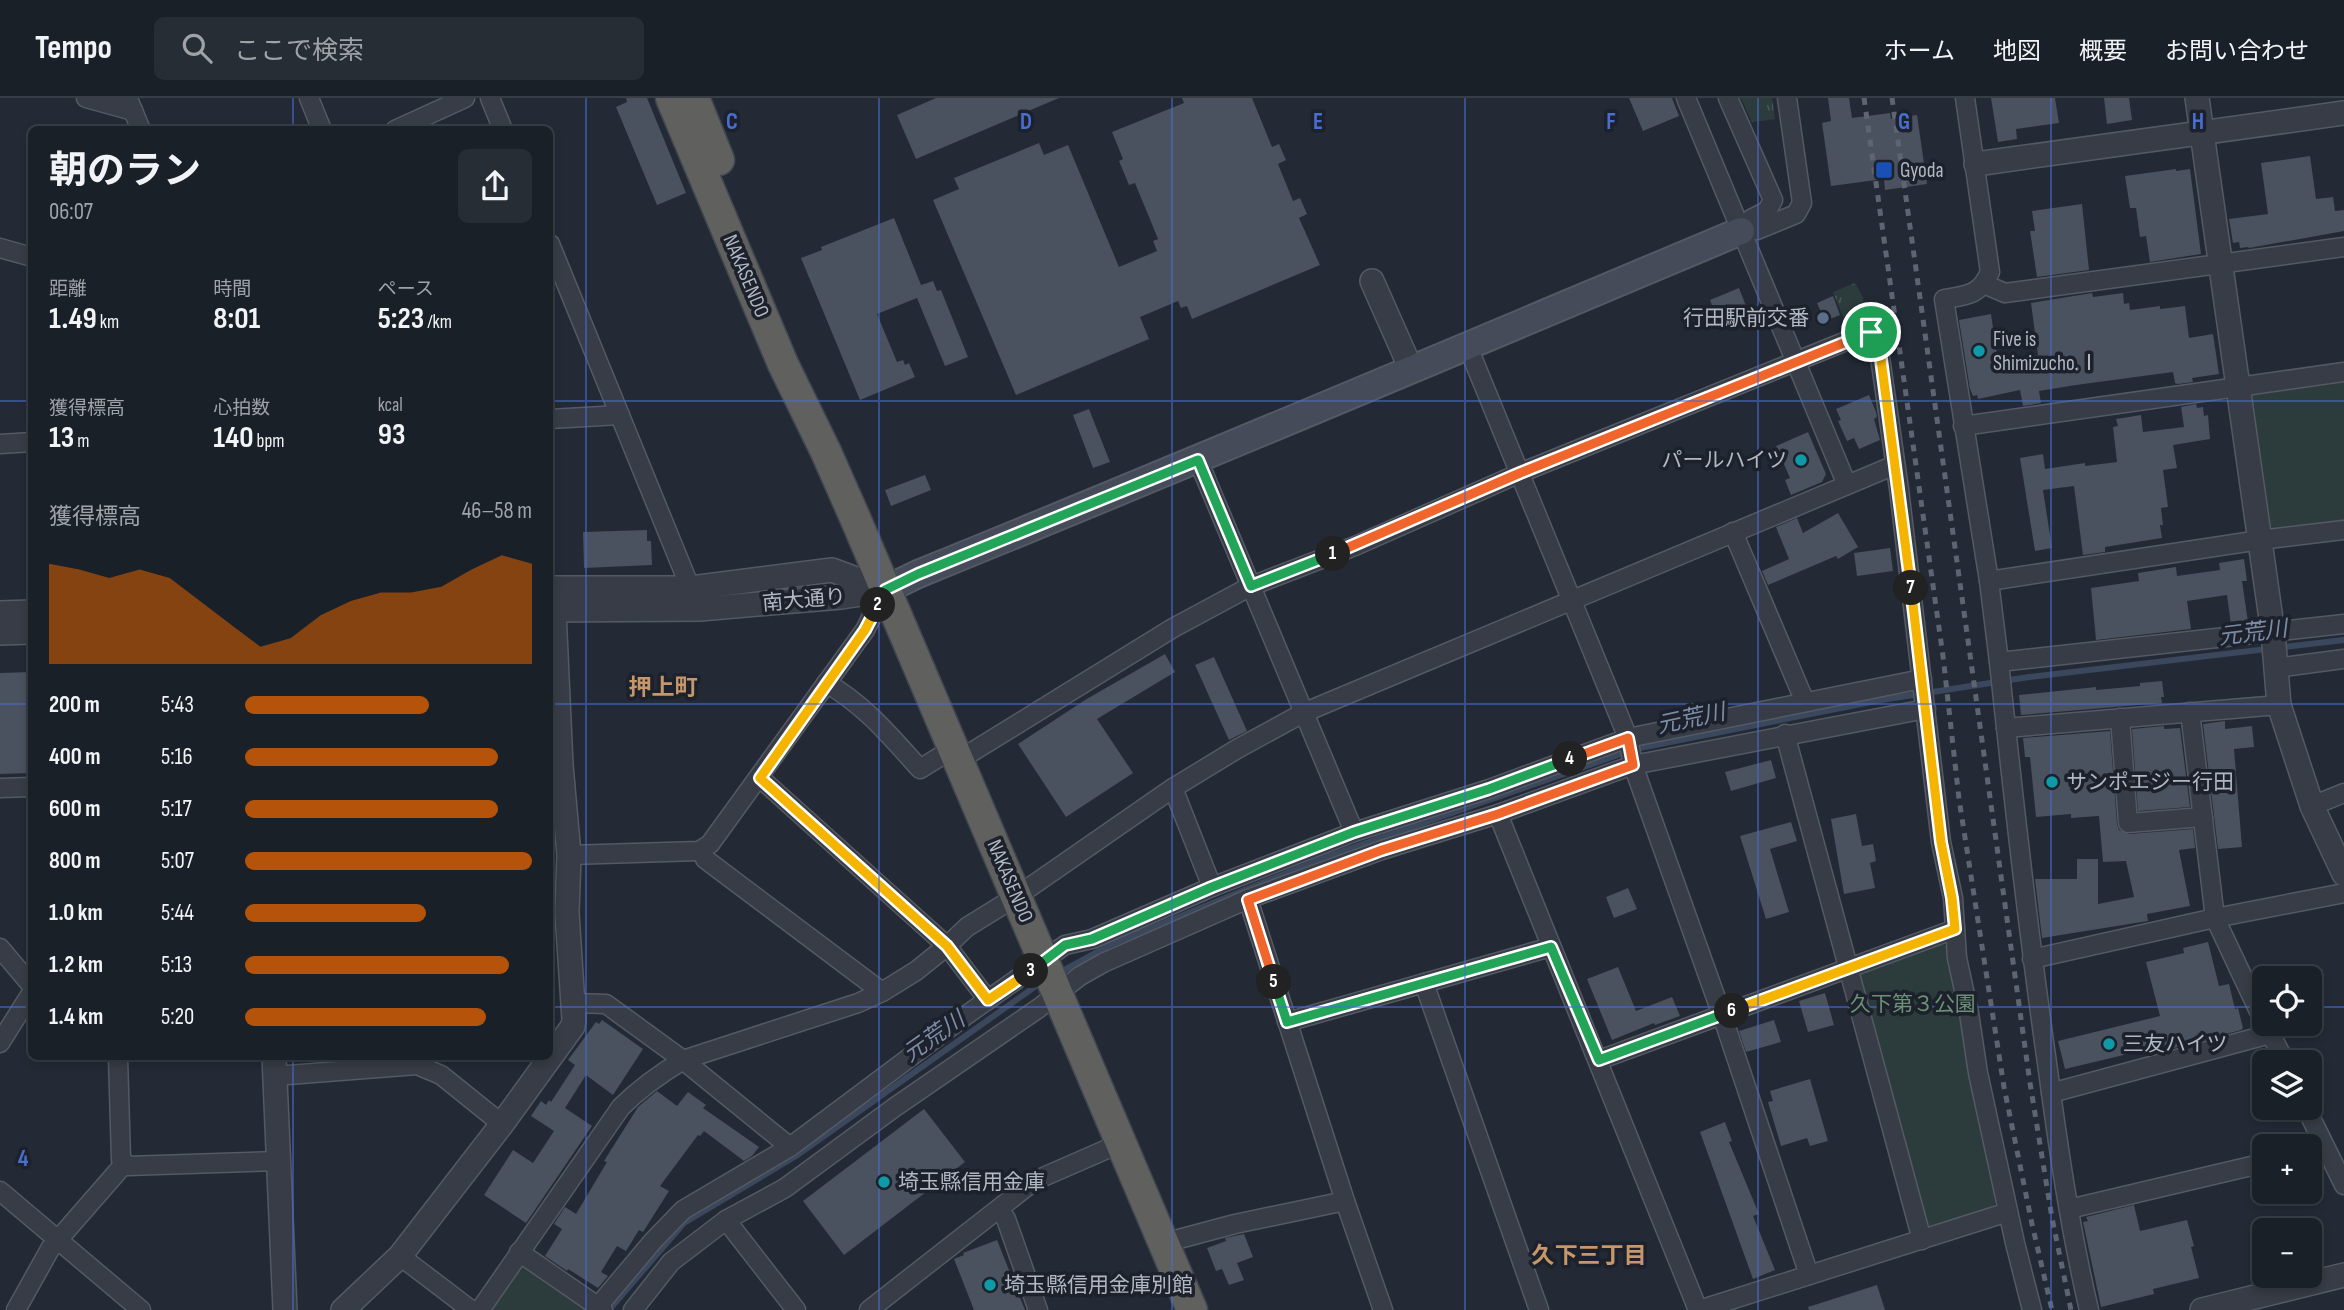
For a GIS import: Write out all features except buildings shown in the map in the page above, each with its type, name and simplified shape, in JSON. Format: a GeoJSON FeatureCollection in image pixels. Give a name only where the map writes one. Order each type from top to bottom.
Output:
{"type":"FeatureCollection","features":[{"type":"Feature","properties":{"kind":"highway","name":"NAKASENDO"},"geometry":{"type":"LineString","coordinates":[[671,98],[783,364],[826,452],[956,754],[1192,1310]]}},
{"type":"Feature","properties":{"kind":"highway","name":"NAKASENDO"},"geometry":{"type":"LineString","coordinates":[[694,98],[800,355],[826,452]]}},
{"type":"Feature","properties":{"kind":"main road"},"geometry":{"type":"LineString","coordinates":[[885,590],[1741,231]]}},
{"type":"Feature","properties":{"kind":"street"},"geometry":{"type":"LineString","coordinates":[[86,98],[130,105],[139,126]]}},
{"type":"Feature","properties":{"kind":"street"},"geometry":{"type":"LineString","coordinates":[[309,98],[320,126]]}},
{"type":"Feature","properties":{"kind":"street"},"geometry":{"type":"LineString","coordinates":[[405,126],[465,98]]}},
{"type":"Feature","properties":{"kind":"street"},"geometry":{"type":"LineString","coordinates":[[490,98],[501,126]]}},
{"type":"Feature","properties":{"kind":"street"},"geometry":{"type":"LineString","coordinates":[[1686,98],[1847,485]]}},
{"type":"Feature","properties":{"kind":"street"},"geometry":{"type":"LineString","coordinates":[[1728,98],[1773,200],[1767,211],[1751,219],[1741,231]]}},
{"type":"Feature","properties":{"kind":"street"},"geometry":{"type":"LineString","coordinates":[[1741,231],[1756,230],[1796,214],[1802,203],[1787,98]]}},
{"type":"Feature","properties":{"kind":"street"},"geometry":{"type":"LineString","coordinates":[[1965,98],[1990,272],[1984,284],[1972,294],[1944,299],[1989,581],[2032,959],[2051,1093],[2076,1256],[2089,1310]]}},
{"type":"Feature","properties":{"kind":"street"},"geometry":{"type":"LineString","coordinates":[[2197,98],[2273,633],[2279,705],[2312,806],[2344,874]]}},
{"type":"Feature","properties":{"kind":"street"},"geometry":{"type":"LineString","coordinates":[[1976,164],[2344,113]]}},
{"type":"Feature","properties":{"kind":"street"},"geometry":{"type":"LineString","coordinates":[[1984,284],[2005,293],[2344,247]]}},
{"type":"Feature","properties":{"kind":"street"},"geometry":{"type":"LineString","coordinates":[[0,248],[28,256]]}},
{"type":"Feature","properties":{"kind":"street"},"geometry":{"type":"LineString","coordinates":[[553,251],[699,609]]}},
{"type":"Feature","properties":{"kind":"street"},"geometry":{"type":"LineString","coordinates":[[1372,281],[1411,369]]}},
{"type":"Feature","properties":{"kind":"street"},"geometry":{"type":"LineString","coordinates":[[826,683],[841,691],[878,721],[920,769],[956,754],[1173,628],[1251,586],[1355,546],[1520,473],[1877,329],[1941,842],[1952,898],[1957,958],[1978,1073],[2032,1310]]}},
{"type":"Feature","properties":{"kind":"street"},"geometry":{"type":"LineString","coordinates":[[1468,347],[1628,738],[1633,765],[1722,1015],[1809,1275]]}},
{"type":"Feature","properties":{"kind":"street"},"geometry":{"type":"LineString","coordinates":[[1963,426],[2344,372]]}},
{"type":"Feature","properties":{"kind":"street"},"geometry":{"type":"LineString","coordinates":[[553,419],[620,415]]}},
{"type":"Feature","properties":{"kind":"street"},"geometry":{"type":"LineString","coordinates":[[0,444],[28,442]]}},
{"type":"Feature","properties":{"kind":"street"},"geometry":{"type":"LineString","coordinates":[[1198,460],[1354,832]]}},
{"type":"Feature","properties":{"kind":"street"},"geometry":{"type":"LineString","coordinates":[[480,1310],[621,1107],[645,1083],[683,1060],[858,1003],[882,992],[916,971],[967,927],[1017,897],[1173,788],[1237,748],[1303,713],[1895,465]]}},
{"type":"Feature","properties":{"kind":"street"},"geometry":{"type":"LineString","coordinates":[[1989,581],[2344,530]]}},
{"type":"Feature","properties":{"kind":"street"},"geometry":{"type":"LineString","coordinates":[[1734,532],[1805,702]]}},
{"type":"Feature","properties":{"kind":"street","name":"南大通り"},"geometry":{"type":"LineString","coordinates":[[553,599],[691,587],[832,570],[885,590]]}},
{"type":"Feature","properties":{"kind":"street"},"geometry":{"type":"LineString","coordinates":[[569,855],[702,850],[710,844],[865,630],[885,590]]}},
{"type":"Feature","properties":{"kind":"street","name":"南大通り"},"geometry":{"type":"LineString","coordinates":[[553,599],[699,609],[841,597],[885,590]]}},
{"type":"Feature","properties":{"kind":"street"},"geometry":{"type":"LineString","coordinates":[[0,613],[28,612]]}},
{"type":"Feature","properties":{"kind":"street"},"geometry":{"type":"LineString","coordinates":[[1999,662],[2344,624]]}},
{"type":"Feature","properties":{"kind":"street"},"geometry":{"type":"LineString","coordinates":[[0,633],[28,632]]}},
{"type":"Feature","properties":{"kind":"street"},"geometry":{"type":"LineString","coordinates":[[553,654],[555,765],[569,855],[558,914],[574,1020],[568,1035],[553,1055]]}},
{"type":"Feature","properties":{"kind":"street"},"geometry":{"type":"LineString","coordinates":[[2276,668],[2344,659]]}},
{"type":"Feature","properties":{"kind":"street"},"geometry":{"type":"LineString","coordinates":[[519,1252],[599,1309],[653,1241],[683,1210],[790,1147],[1065,945],[1092,939],[1212,887],[1354,832],[1489,789],[1628,738],[1922,679]]}},
{"type":"Feature","properties":{"kind":"street"},"geometry":{"type":"LineString","coordinates":[[2006,728],[2279,705]]}},
{"type":"Feature","properties":{"kind":"street"},"geometry":{"type":"LineString","coordinates":[[633,1310],[671,1262],[726,1220],[785,1188],[895,1107],[1102,963],[1248,900],[1382,850],[1498,814],[1633,765],[1926,709]]}},
{"type":"Feature","properties":{"kind":"street"},"geometry":{"type":"LineString","coordinates":[[2190,712],[2215,918],[2252,996]]}},
{"type":"Feature","properties":{"kind":"street"},"geometry":{"type":"LineString","coordinates":[[2120,718],[2128,823],[2203,817]]}},
{"type":"Feature","properties":{"kind":"street"},"geometry":{"type":"LineString","coordinates":[[1785,734],[1922,1240]]}},
{"type":"Feature","properties":{"kind":"street"},"geometry":{"type":"LineString","coordinates":[[760,778],[947,946],[988,1000]]}},
{"type":"Feature","properties":{"kind":"street"},"geometry":{"type":"LineString","coordinates":[[0,788],[28,787]]}},
{"type":"Feature","properties":{"kind":"street"},"geometry":{"type":"LineString","coordinates":[[1173,788],[1212,887]]}},
{"type":"Feature","properties":{"kind":"street"},"geometry":{"type":"LineString","coordinates":[[2312,806],[2344,793]]}},
{"type":"Feature","properties":{"kind":"street"},"geometry":{"type":"LineString","coordinates":[[1498,814],[1699,1310],[2008,1212]]}},
{"type":"Feature","properties":{"kind":"street"},"geometry":{"type":"LineString","coordinates":[[702,850],[705,859],[882,992]]}},
{"type":"Feature","properties":{"kind":"street"},"geometry":{"type":"LineString","coordinates":[[2032,959],[2215,918],[2344,893]]}},
{"type":"Feature","properties":{"kind":"street"},"geometry":{"type":"LineString","coordinates":[[1248,900],[1345,1201],[1384,1310]]}},
{"type":"Feature","properties":{"kind":"street"},"geometry":{"type":"LineString","coordinates":[[1599,1060],[1955,929]]}},
{"type":"Feature","properties":{"kind":"street"},"geometry":{"type":"LineString","coordinates":[[1287,1022],[1551,947]]}},
{"type":"Feature","properties":{"kind":"street"},"geometry":{"type":"LineString","coordinates":[[0,948],[28,981]]}},
{"type":"Feature","properties":{"kind":"street"},"geometry":{"type":"LineString","coordinates":[[1424,983],[1539,1310]]}},
{"type":"Feature","properties":{"kind":"street"},"geometry":{"type":"LineString","coordinates":[[0,1042],[28,998]]}},
{"type":"Feature","properties":{"kind":"street"},"geometry":{"type":"LineString","coordinates":[[573,1003],[606,1004],[683,1060],[790,1147]]}},
{"type":"Feature","properties":{"kind":"street"},"geometry":{"type":"LineString","coordinates":[[2051,1093],[2252,1032]]}},
{"type":"Feature","properties":{"kind":"street"},"geometry":{"type":"LineString","coordinates":[[118,1060],[121,1160],[128,1166],[279,1161]]}},
{"type":"Feature","properties":{"kind":"street"},"geometry":{"type":"LineString","coordinates":[[343,1310],[400,1256],[549,1060]]}},
{"type":"Feature","properties":{"kind":"street"},"geometry":{"type":"LineString","coordinates":[[285,1310],[275,1067],[417,1065],[441,1075],[502,1124]]}},
{"type":"Feature","properties":{"kind":"street"},"geometry":{"type":"LineString","coordinates":[[869,1310],[1034,1181],[1121,1143]]}},
{"type":"Feature","properties":{"kind":"street"},"geometry":{"type":"LineString","coordinates":[[2322,1155],[2344,1185]]}},
{"type":"Feature","properties":{"kind":"street"},"geometry":{"type":"LineString","coordinates":[[16,1310],[50,1249],[125,1163]]}},
{"type":"Feature","properties":{"kind":"street"},"geometry":{"type":"LineString","coordinates":[[2069,1209],[2252,1166]]}},
{"type":"Feature","properties":{"kind":"street"},"geometry":{"type":"LineString","coordinates":[[0,1191],[141,1310]]}},
{"type":"Feature","properties":{"kind":"street"},"geometry":{"type":"LineString","coordinates":[[1164,1243],[1235,1224],[1345,1201]]}},
{"type":"Feature","properties":{"kind":"street"},"geometry":{"type":"LineString","coordinates":[[999,1209],[1006,1219],[1038,1310]]}},
{"type":"Feature","properties":{"kind":"street"},"geometry":{"type":"LineString","coordinates":[[726,1220],[796,1310]]}},
{"type":"Feature","properties":{"kind":"street"},"geometry":{"type":"LineString","coordinates":[[400,1256],[471,1310]]}},
{"type":"Feature","properties":{"kind":"street"},"geometry":{"type":"LineString","coordinates":[[2202,1310],[2344,1275]]}},
{"type":"Feature","properties":{"kind":"green space"},"geometry":{"type":"Polygon","coordinates":[[[1741,98],[1772,98],[1775,119],[1752,122],[1741,98]]]}},
{"type":"Feature","properties":{"kind":"green space"},"geometry":{"type":"Polygon","coordinates":[[[1855,283],[1863,298],[1867,324],[1849,331],[1833,292],[1855,283]]]}},
{"type":"Feature","properties":{"kind":"green space"},"geometry":{"type":"Polygon","coordinates":[[[2344,381],[2344,523],[2267,533],[2248,394],[2344,381]]]}},
{"type":"Feature","properties":{"kind":"green space","name":"久下第３公園"},"geometry":{"type":"Polygon","coordinates":[[[1939,942],[1948,947],[1997,1199],[1991,1210],[1926,1229],[1858,973],[1939,942]]]}},
{"type":"Feature","properties":{"kind":"green space"},"geometry":{"type":"Polygon","coordinates":[[[520,1262],[587,1308],[488,1310],[520,1262]]]}},
{"type":"Feature","properties":{"kind":"waterway","name":"元荒川"},"geometry":{"type":"LineString","coordinates":[[1059,973],[1110,945],[1323,858],[1635,749],[1881,700],[2029,677],[2344,640]]}},
{"type":"Feature","properties":{"kind":"waterway","name":"元荒川"},"geometry":{"type":"LineString","coordinates":[[609,1310],[684,1223],[796,1156],[1043,981]]}},
{"type":"Feature","properties":{"kind":"railway"},"geometry":{"type":"LineString","coordinates":[[1864,98],[1943,656],[1959,799],[2004,1087],[2052,1310]]}},
{"type":"Feature","properties":{"kind":"railway"},"geometry":{"type":"LineString","coordinates":[[1892,98],[2030,1083],[2052,1218],[2071,1310]]}},
{"type":"Feature","properties":{"kind":"place","name":"Gyoda"},"geometry":{"type":"Point","coordinates":[1884,170]}},
{"type":"Feature","properties":{"kind":"place","name":"行田駅前交番"},"geometry":{"type":"Point","coordinates":[1823,318]}},
{"type":"Feature","properties":{"kind":"place","name":"Five is Shimizucho.Ⅰ"},"geometry":{"type":"Point","coordinates":[1979,351]}},
{"type":"Feature","properties":{"kind":"place","name":"パールハイツ"},"geometry":{"type":"Point","coordinates":[1801,460]}},
{"type":"Feature","properties":{"kind":"place","name":"サンポエジー行田"},"geometry":{"type":"Point","coordinates":[2052,782]}},
{"type":"Feature","properties":{"kind":"place","name":"三友ハイツ"},"geometry":{"type":"Point","coordinates":[2109,1044]}},
{"type":"Feature","properties":{"kind":"place","name":"埼玉縣信用金庫"},"geometry":{"type":"Point","coordinates":[884,1182]}},
{"type":"Feature","properties":{"kind":"place","name":"埼玉縣信用金庫別館"},"geometry":{"type":"Point","coordinates":[990,1285]}},
{"type":"Feature","properties":{"kind":"district","name":"押上町"},"geometry":{"type":"Point","coordinates":[663,688]}},
{"type":"Feature","properties":{"kind":"district","name":"久下三丁目"},"geometry":{"type":"Point","coordinates":[1589,1256]}},
{"type":"Feature","properties":{"kind":"route"},"geometry":{"type":"LineString","coordinates":[[1877,329],[1941,842],[1955,929],[1599,1060],[1551,947],[1287,1022],[1248,900],[1382,850],[1498,814],[1633,765],[1628,738],[1489,789],[1354,832],[1212,887],[1092,939],[1065,945],[988,1000],[947,946],[760,778],[865,630],[885,590],[918,574],[1198,460],[1251,586],[1355,546],[1520,473],[1871,332],[1877,329]]}}]}
